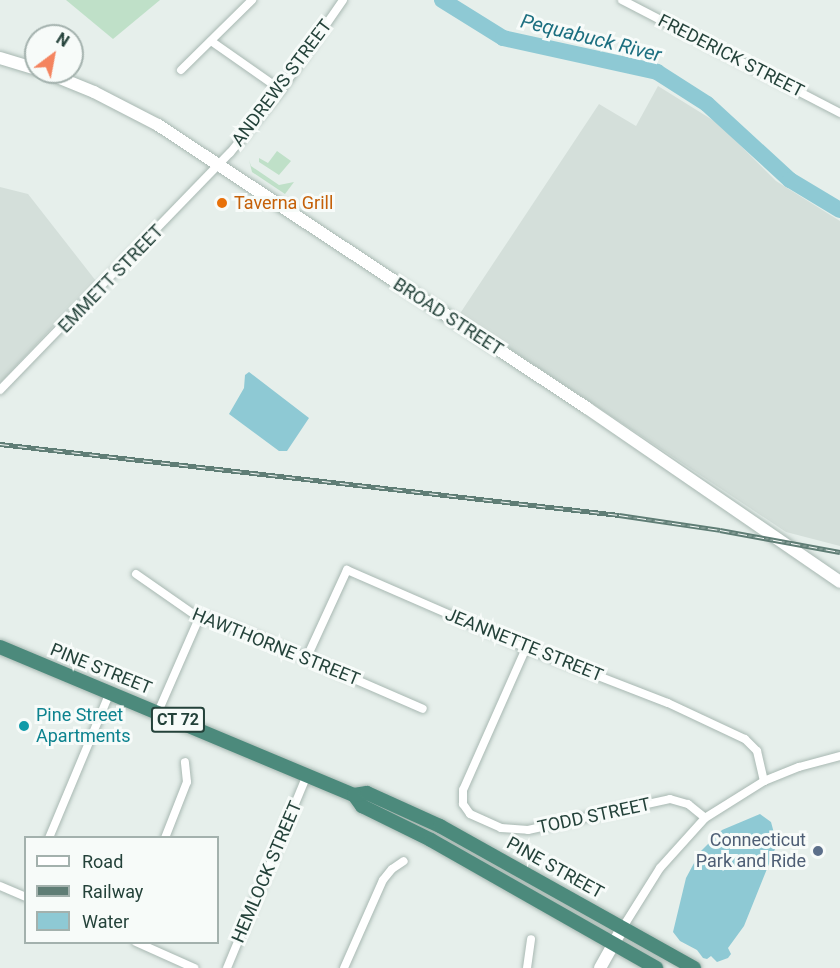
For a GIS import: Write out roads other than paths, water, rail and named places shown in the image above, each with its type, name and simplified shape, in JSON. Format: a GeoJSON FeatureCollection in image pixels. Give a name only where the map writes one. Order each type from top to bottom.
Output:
{"type":"FeatureCollection","features":[{"type":"Feature","properties":{"kind":"highway","name":"PINE STREET"},"geometry":{"type":"LineString","coordinates":[[0,647],[354,795],[362,806],[430,840],[613,944]]}},
{"type":"Feature","properties":{"kind":"highway","name":"PINE STREET"},"geometry":{"type":"LineString","coordinates":[[354,795],[367,793],[413,812],[623,927]]}},
{"type":"Feature","properties":{"kind":"highway","name":"CT 72"},"geometry":{"type":"LineString","coordinates":[[623,927],[694,968]]}},
{"type":"Feature","properties":{"kind":"highway","name":"CT 72"},"geometry":{"type":"LineString","coordinates":[[613,944],[656,968]]}},
{"type":"Feature","properties":{"kind":"main road"},"geometry":{"type":"LineString","coordinates":[[0,58],[24,65]]}},
{"type":"Feature","properties":{"kind":"main road","name":"BROAD STREET"},"geometry":{"type":"LineString","coordinates":[[74,84],[159,125],[571,398],[840,582]]}},
{"type":"Feature","properties":{"kind":"main road"},"geometry":{"type":"LineString","coordinates":[[600,968],[623,927]]}},
{"type":"Feature","properties":{"kind":"street"},"geometry":{"type":"LineString","coordinates":[[181,70],[252,0]]}},
{"type":"Feature","properties":{"kind":"street","name":"ANDREWS STREET"},"geometry":{"type":"LineString","coordinates":[[219,165],[281,90],[344,0]]}},
{"type":"Feature","properties":{"kind":"street","name":"FREDERICK STREET"},"geometry":{"type":"LineString","coordinates":[[622,0],[840,113]]}},
{"type":"Feature","properties":{"kind":"street"},"geometry":{"type":"LineString","coordinates":[[211,41],[281,90]]}},
{"type":"Feature","properties":{"kind":"street","name":"EMMETT STREET"},"geometry":{"type":"LineString","coordinates":[[0,390],[219,165]]}},
{"type":"Feature","properties":{"kind":"street","name":"JEANNETTE STREET"},"geometry":{"type":"LineString","coordinates":[[307,657],[347,570],[526,648],[668,703],[745,739],[757,751],[764,781]]}},
{"type":"Feature","properties":{"kind":"street","name":"HAWTHORNE STREET"},"geometry":{"type":"LineString","coordinates":[[136,574],[199,618],[208,618],[307,657],[423,709]]}},
{"type":"Feature","properties":{"kind":"street"},"geometry":{"type":"LineString","coordinates":[[158,712],[199,618]]}},
{"type":"Feature","properties":{"kind":"street","name":"TODD STREET"},"geometry":{"type":"LineString","coordinates":[[526,648],[463,790],[463,804],[470,814],[487,823],[516,830],[548,828],[670,799],[688,804],[705,818]]}},
{"type":"Feature","properties":{"kind":"street"},"geometry":{"type":"LineString","coordinates":[[49,836],[110,692]]}},
{"type":"Feature","properties":{"kind":"street"},"geometry":{"type":"LineString","coordinates":[[623,927],[660,868],[705,818],[764,781],[800,767],[840,756]]}},
{"type":"Feature","properties":{"kind":"street"},"geometry":{"type":"LineString","coordinates":[[165,836],[187,782],[185,762]]}},
{"type":"Feature","properties":{"kind":"street","name":"HEMLOCK STREET"},"geometry":{"type":"LineString","coordinates":[[227,968],[307,775]]}},
{"type":"Feature","properties":{"kind":"street"},"geometry":{"type":"LineString","coordinates":[[344,968],[383,880],[392,869],[404,861]]}},
{"type":"Feature","properties":{"kind":"street"},"geometry":{"type":"LineString","coordinates":[[0,886],[24,895]]}},
{"type":"Feature","properties":{"kind":"street"},"geometry":{"type":"LineString","coordinates":[[527,968],[531,939]]}},
{"type":"Feature","properties":{"kind":"street"},"geometry":{"type":"LineString","coordinates":[[140,944],[194,968]]}},
{"type":"Feature","properties":{"kind":"water"},"geometry":{"type":"Polygon","coordinates":[[[249,372],[309,418],[287,451],[279,451],[229,414],[244,388],[245,375],[249,372]]]}},
{"type":"Feature","properties":{"kind":"water"},"geometry":{"type":"Polygon","coordinates":[[[760,814],[771,822],[777,844],[744,926],[728,948],[731,954],[728,958],[717,962],[711,956],[707,959],[703,958],[697,950],[680,941],[673,932],[686,878],[700,852],[722,830],[760,814]]]}},
{"type":"Feature","properties":{"kind":"waterway","name":"Pequabuck River"},"geometry":{"type":"LineString","coordinates":[[442,0],[503,38],[657,72],[707,104],[790,180],[840,210]]}},
{"type":"Feature","properties":{"kind":"railway"},"geometry":{"type":"LineString","coordinates":[[0,444],[619,515],[720,530],[840,552]]}},
{"type":"Feature","properties":{"kind":"place","name":"Taverna Grill"},"geometry":{"type":"Point","coordinates":[222,203]}},
{"type":"Feature","properties":{"kind":"place","name":"Pine Street Apartments"},"geometry":{"type":"Point","coordinates":[24,726]}},
{"type":"Feature","properties":{"kind":"place","name":"Connecticut Park and Ride"},"geometry":{"type":"Point","coordinates":[818,851]}}]}
